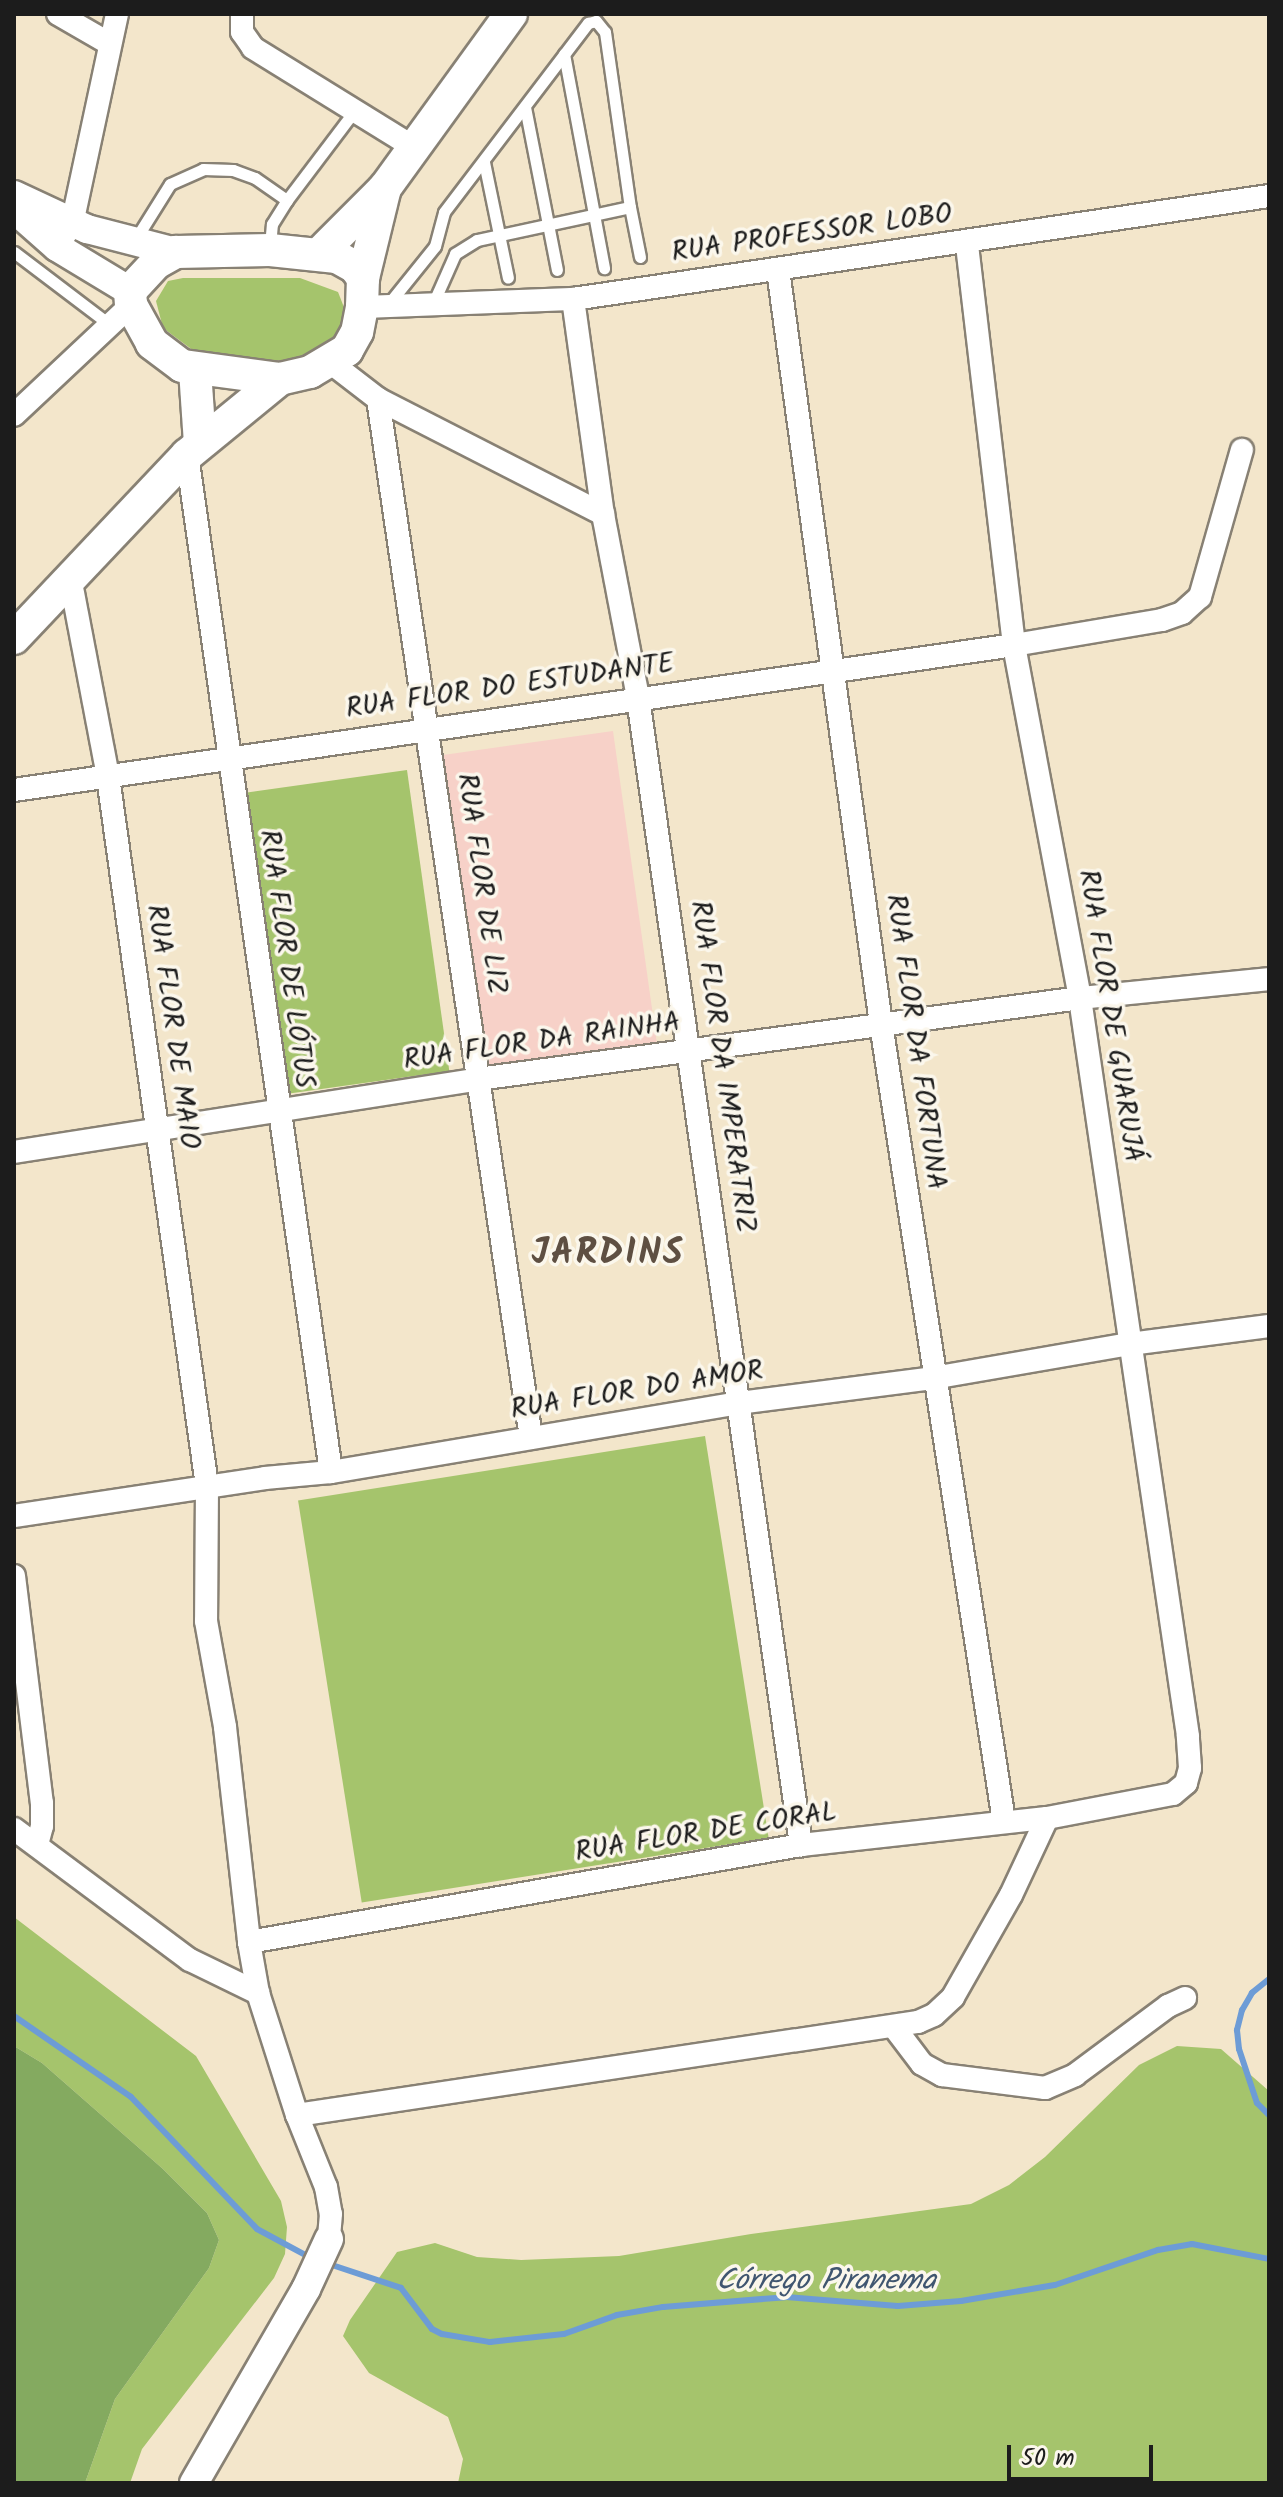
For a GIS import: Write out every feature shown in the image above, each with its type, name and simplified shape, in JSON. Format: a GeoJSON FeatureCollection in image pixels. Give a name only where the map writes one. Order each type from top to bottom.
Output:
{"type":"FeatureCollection","features":[{"type":"Feature","properties":{"kind":"main road"},"geometry":{"type":"LineString","coordinates":[[319,254],[385,188],[511,14]]}},
{"type":"Feature","properties":{"kind":"main road"},"geometry":{"type":"LineString","coordinates":[[370,298],[348,260],[270,250],[176,252],[156,263],[123,307],[169,359],[195,370],[280,379],[310,372],[347,350],[357,332],[370,298],[385,188]]}},
{"type":"Feature","properties":{"kind":"main road"},"geometry":{"type":"LineString","coordinates":[[194,449],[195,370]]}},
{"type":"Feature","properties":{"kind":"main road"},"geometry":{"type":"LineString","coordinates":[[14,638],[194,449],[280,379]]}},
{"type":"Feature","properties":{"kind":"street"},"geometry":{"type":"LineString","coordinates":[[58,14],[110,44]]}},
{"type":"Feature","properties":{"kind":"street"},"geometry":{"type":"LineString","coordinates":[[64,235],[117,14]]}},
{"type":"Feature","properties":{"kind":"street"},"geometry":{"type":"LineString","coordinates":[[242,14],[242,32],[253,48],[415,148]]}},
{"type":"Feature","properties":{"kind":"street"},"geometry":{"type":"LineString","coordinates":[[14,195],[64,235],[123,307],[14,415]]}},
{"type":"Feature","properties":{"kind":"street","name":"RUA PROFESSOR LOBO"},"geometry":{"type":"LineString","coordinates":[[370,298],[432,306],[573,299],[1269,196]]}},
{"type":"Feature","properties":{"kind":"street"},"geometry":{"type":"LineString","coordinates":[[14,209],[64,235],[134,242],[176,252]]}},
{"type":"Feature","properties":{"kind":"street","name":"RUA FLOR DE GUARUJÁ"},"geometry":{"type":"LineString","coordinates":[[967,242],[1014,645],[1080,998],[1188,1736],[1190,1768],[1186,1783],[1173,1794]]}},
{"type":"Feature","properties":{"kind":"street","name":"RUA FLOR DA FORTUNA"},"geometry":{"type":"LineString","coordinates":[[778,270],[881,1024],[933,1378],[1004,1821]]}},
{"type":"Feature","properties":{"kind":"street","name":"RUA FLOR DA IMPERATRIZ"},"geometry":{"type":"LineString","coordinates":[[573,299],[603,514],[638,698],[801,1845]]}},
{"type":"Feature","properties":{"kind":"street"},"geometry":{"type":"LineString","coordinates":[[330,362],[378,399],[603,514]]}},
{"type":"Feature","properties":{"kind":"street","name":"RUA FLOR DE LIZ"},"geometry":{"type":"LineString","coordinates":[[378,399],[531,1438]]}},
{"type":"Feature","properties":{"kind":"street","name":"RUA FLOR DE LÓTUS"},"geometry":{"type":"LineString","coordinates":[[194,449],[228,758],[331,1472]]}},
{"type":"Feature","properties":{"kind":"street","name":"RUA FLOR DO ESTUDANTE"},"geometry":{"type":"LineString","coordinates":[[14,790],[1014,645],[1162,620],[1193,607],[1206,585],[1242,450]]}},
{"type":"Feature","properties":{"kind":"street","name":"RUA FLOR DE MAIO"},"geometry":{"type":"LineString","coordinates":[[70,577],[108,777],[207,1486],[206,1621],[225,1727],[249,1942],[258,1993],[297,2115],[326,2187],[331,2214],[329,2239]]}},
{"type":"Feature","properties":{"kind":"street","name":"RUA FLOR DA RAINHA"},"geometry":{"type":"LineString","coordinates":[[14,1152],[478,1079],[1080,998],[1269,979]]}},
{"type":"Feature","properties":{"kind":"street","name":"RUA FLOR DO AMOR"},"geometry":{"type":"LineString","coordinates":[[14,1516],[207,1486],[331,1472],[739,1403],[933,1378],[1130,1344],[1269,1326]]}},
{"type":"Feature","properties":{"kind":"street"},"geometry":{"type":"LineString","coordinates":[[14,1576],[42,1803],[42,1826],[37,1845]]}},
{"type":"Feature","properties":{"kind":"street","name":"RUA FLOR DE CORAL"},"geometry":{"type":"LineString","coordinates":[[249,1942],[801,1845],[1047,1818],[1173,1794]]}},
{"type":"Feature","properties":{"kind":"street"},"geometry":{"type":"LineString","coordinates":[[297,2115],[894,2027],[934,2015],[953,1997],[1011,1895],[1047,1818]]}},
{"type":"Feature","properties":{"kind":"street"},"geometry":{"type":"LineString","coordinates":[[14,1829],[190,1960],[258,1993]]}},
{"type":"Feature","properties":{"kind":"street"},"geometry":{"type":"LineString","coordinates":[[894,2027],[922,2064],[942,2075],[1045,2088],[1075,2075],[1168,2006],[1185,1998]]}},
{"type":"Feature","properties":{"kind":"street"},"geometry":{"type":"LineString","coordinates":[[194,2483],[292,2314],[329,2239]]}},
{"type":"Feature","properties":{"kind":"lane"},"geometry":{"type":"LineString","coordinates":[[370,298],[435,246],[444,212],[588,23],[596,21],[603,26],[640,257]]}},
{"type":"Feature","properties":{"kind":"lane"},"geometry":{"type":"LineString","coordinates":[[564,54],[604,268]]}},
{"type":"Feature","properties":{"kind":"lane"},"geometry":{"type":"LineString","coordinates":[[525,107],[557,270]]}},
{"type":"Feature","properties":{"kind":"lane"},"geometry":{"type":"LineString","coordinates":[[270,250],[272,224],[355,110]]}},
{"type":"Feature","properties":{"kind":"lane"},"geometry":{"type":"LineString","coordinates":[[484,162],[508,278]]}},
{"type":"Feature","properties":{"kind":"lane"},"geometry":{"type":"LineString","coordinates":[[134,242],[170,184],[203,169],[233,170],[255,178],[287,200]]}},
{"type":"Feature","properties":{"kind":"lane"},"geometry":{"type":"LineString","coordinates":[[432,306],[455,254],[477,240],[630,207]]}},
{"type":"Feature","properties":{"kind":"lane"},"geometry":{"type":"LineString","coordinates":[[15,253],[123,307]]}},
{"type":"Feature","properties":{"kind":"shaded area"},"geometry":{"type":"Polygon","coordinates":[[[613,731],[657,1046],[482,1071],[438,756],[613,731]]]}},
{"type":"Feature","properties":{"kind":"green space"},"geometry":{"type":"Polygon","coordinates":[[[183,278],[300,278],[338,292],[347,315],[335,342],[319,350],[289,360],[230,361],[194,351],[163,328],[156,301],[168,281],[183,278]]]}},
{"type":"Feature","properties":{"kind":"green space"},"geometry":{"type":"Polygon","coordinates":[[[407,770],[449,1071],[286,1094],[244,793],[407,770]]]}},
{"type":"Feature","properties":{"kind":"green space"},"geometry":{"type":"Polygon","coordinates":[[[705,1436],[769,1838],[362,1902],[298,1500],[705,1436]]]}},
{"type":"Feature","properties":{"kind":"green space"},"geometry":{"type":"Polygon","coordinates":[[[14,1917],[196,2056],[281,2201],[287,2227],[285,2254],[274,2278],[142,2449],[130,2483],[85,2483],[115,2399],[209,2268],[219,2240],[207,2213],[163,2169],[42,2063],[14,2046],[14,1917]]]}},
{"type":"Feature","properties":{"kind":"green space"},"geometry":{"type":"Polygon","coordinates":[[[14,2046],[42,2063],[163,2169],[207,2213],[219,2240],[209,2268],[115,2399],[85,2483],[14,2483],[14,2046]]]}},
{"type":"Feature","properties":{"kind":"green space"},"geometry":{"type":"Polygon","coordinates":[[[1177,2046],[1221,2049],[1269,2091],[1269,2483],[458,2483],[463,2459],[448,2417],[369,2373],[343,2336],[350,2320],[397,2252],[435,2243],[477,2257],[521,2260],[619,2256],[751,2234],[971,2204],[1009,2185],[1045,2157],[1139,2065],[1177,2046]]]}},
{"type":"Feature","properties":{"kind":"waterway"},"geometry":{"type":"LineString","coordinates":[[1269,1979],[1252,1993],[1242,2010],[1237,2030],[1239,2049],[1257,2103],[1269,2115]]}},
{"type":"Feature","properties":{"kind":"waterway","name":"Córrego Piranema"},"geometry":{"type":"LineString","coordinates":[[14,2016],[131,2097],[257,2229],[311,2258]]}},
{"type":"Feature","properties":{"kind":"waterway","name":"Córrego Piranema"},"geometry":{"type":"LineString","coordinates":[[326,2263],[401,2288],[432,2329],[442,2334],[490,2342],[564,2334],[617,2315],[663,2307],[786,2297],[898,2306],[961,2301],[1055,2285],[1158,2250],[1192,2244],[1269,2259]]}},
{"type":"Feature","properties":{"kind":"district","name":"JARDINS"},"geometry":{"type":"Point","coordinates":[608,1254]}}]}
